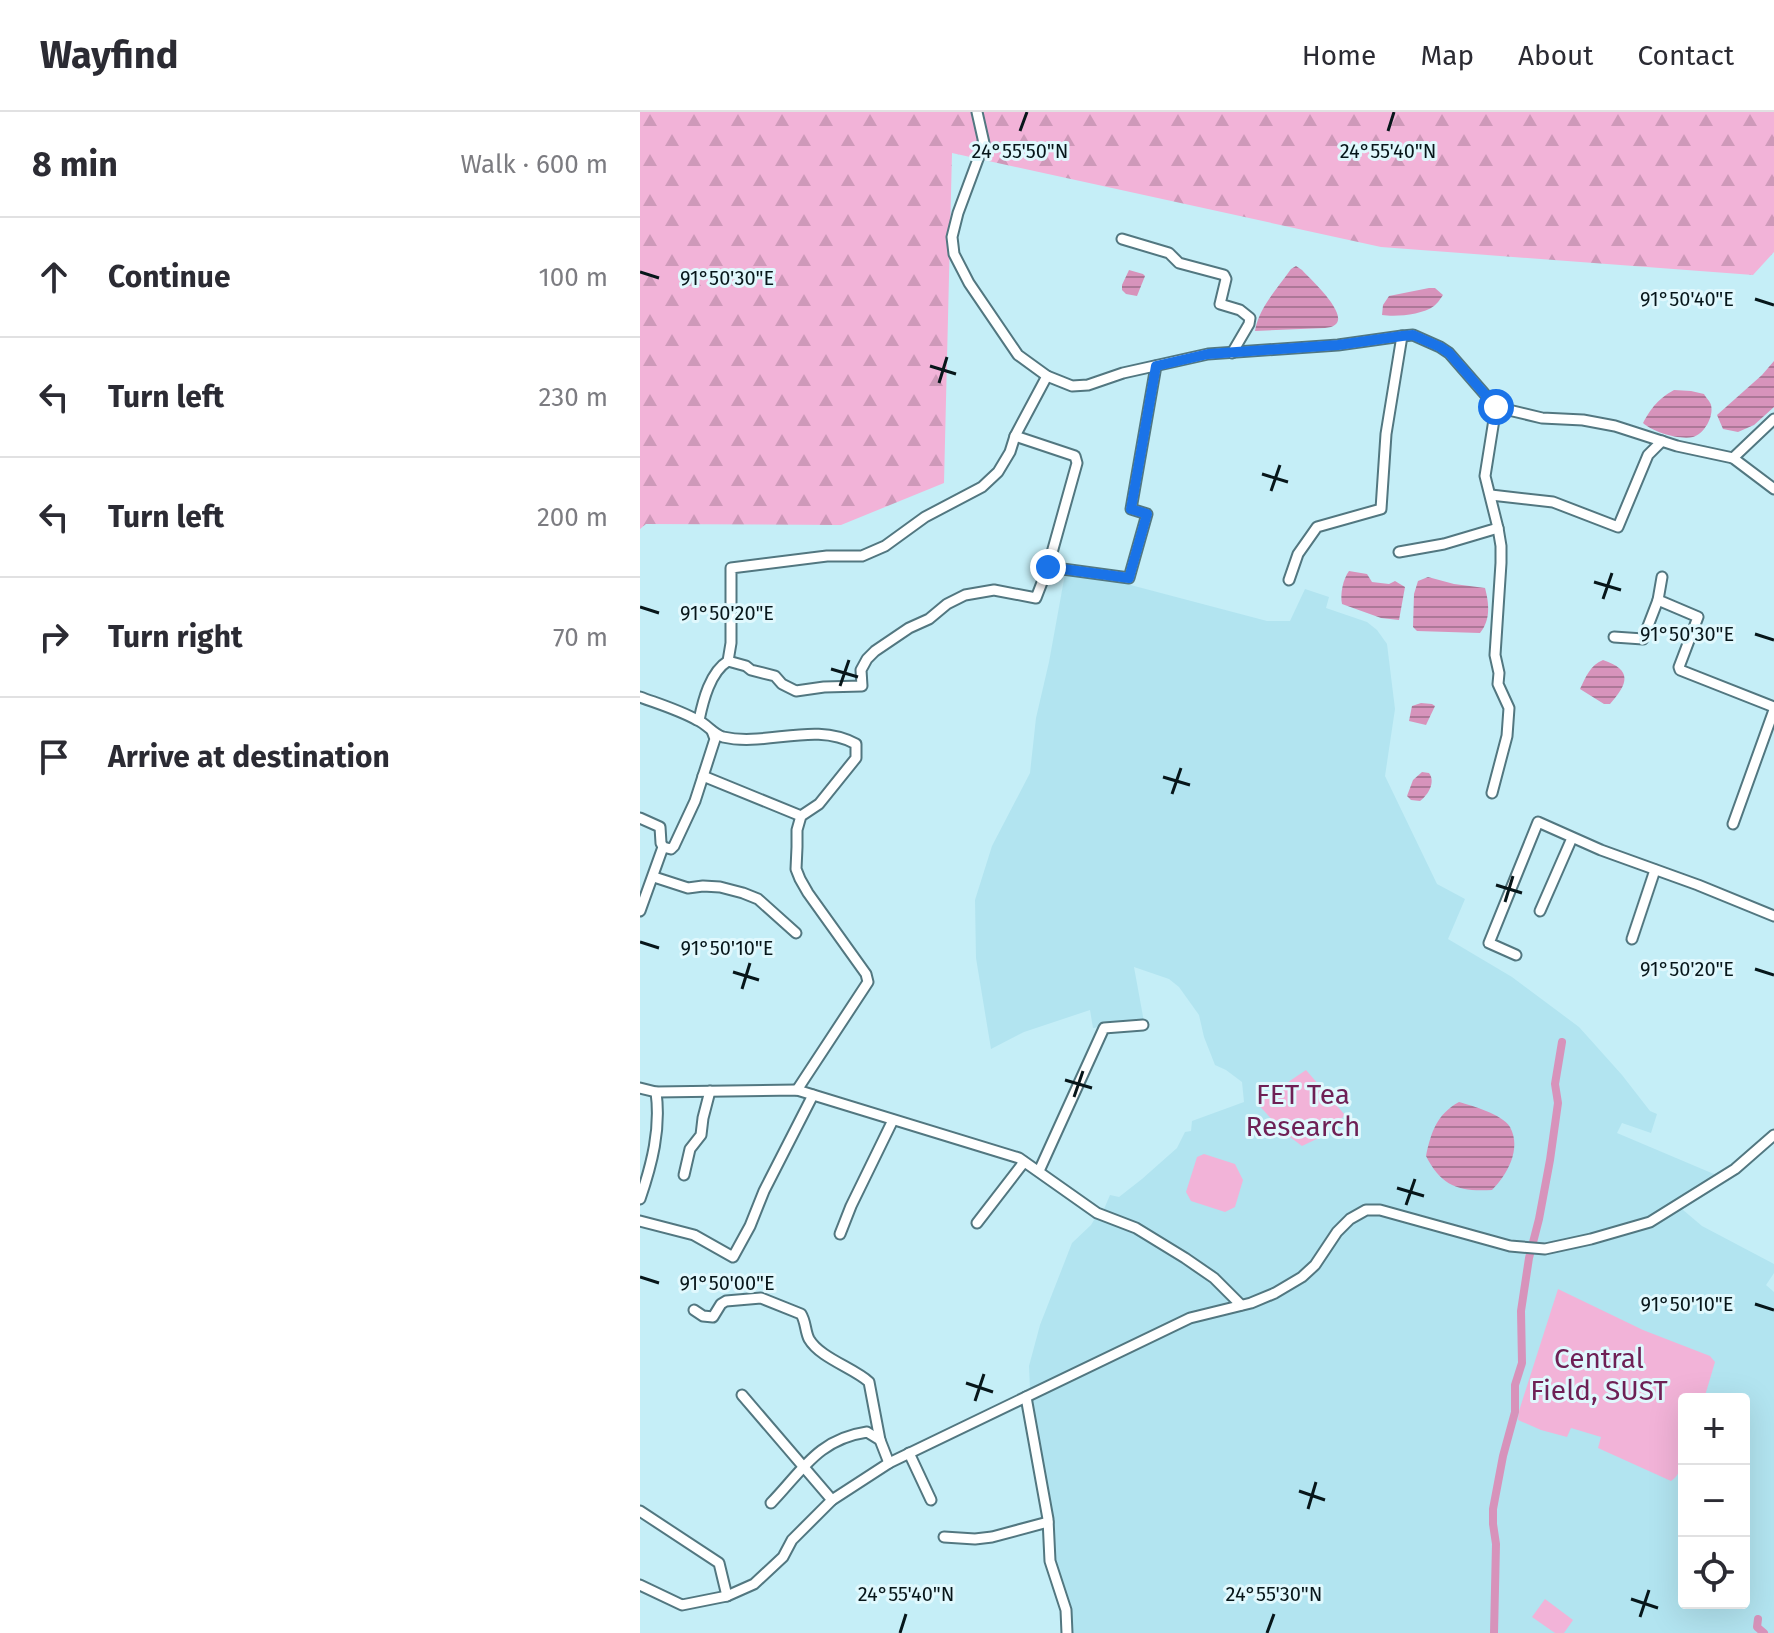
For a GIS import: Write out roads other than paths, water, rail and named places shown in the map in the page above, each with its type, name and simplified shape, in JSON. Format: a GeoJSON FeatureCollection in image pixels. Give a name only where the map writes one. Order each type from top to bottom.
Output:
{"type":"FeatureCollection","features":[{"type":"Feature","properties":{"kind":"street"},"geometry":{"type":"LineString","coordinates":[[977,112],[984,143],[958,213],[952,237],[954,254],[969,283],[1018,355],[1047,376],[1072,386],[1088,385],[1123,373],[1208,354],[1338,345],[1413,335],[1449,353],[1496,407],[1542,418],[1599,423],[1733,458],[1774,489]]}},
{"type":"Feature","properties":{"kind":"street"},"geometry":{"type":"LineString","coordinates":[[1122,239],[1169,253],[1179,263],[1224,275],[1226,279],[1220,304],[1240,310],[1250,318],[1232,353]]}},
{"type":"Feature","properties":{"kind":"street"},"geometry":{"type":"LineString","coordinates":[[1289,580],[1298,554],[1317,527],[1381,509],[1386,434],[1402,336]]}},
{"type":"Feature","properties":{"kind":"street"},"geometry":{"type":"LineString","coordinates":[[1048,567],[1129,578],[1147,514],[1131,509],[1156,366]]}},
{"type":"Feature","properties":{"kind":"street"},"geometry":{"type":"LineString","coordinates":[[699,720],[704,697],[722,665],[728,661],[731,643],[731,568],[827,556],[862,556],[885,546],[925,517],[982,487],[998,472],[1047,376]]}},
{"type":"Feature","properties":{"kind":"street"},"geometry":{"type":"LineString","coordinates":[[1492,793],[1507,736],[1509,708],[1498,684],[1495,655],[1501,546],[1485,476],[1496,407]]}},
{"type":"Feature","properties":{"kind":"street"},"geometry":{"type":"LineString","coordinates":[[1733,458],[1774,419]]}},
{"type":"Feature","properties":{"kind":"street"},"geometry":{"type":"LineString","coordinates":[[728,661],[775,676],[782,684],[796,691],[862,686],[861,670],[875,651],[909,628],[929,619],[947,604],[965,595],[994,590],[1036,598],[1048,567],[1077,463],[1075,456],[1015,436]]}},
{"type":"Feature","properties":{"kind":"street"},"geometry":{"type":"LineString","coordinates":[[1491,495],[1553,502],[1618,527],[1648,455],[1662,441]]}},
{"type":"Feature","properties":{"kind":"street"},"geometry":{"type":"LineString","coordinates":[[1399,552],[1444,544],[1498,528]]}},
{"type":"Feature","properties":{"kind":"street"},"geometry":{"type":"LineString","coordinates":[[1614,637],[1643,639],[1658,600],[1662,577]]}},
{"type":"Feature","properties":{"kind":"street"},"geometry":{"type":"LineString","coordinates":[[1658,600],[1698,617],[1680,670],[1774,708],[1733,824]]}},
{"type":"Feature","properties":{"kind":"street"},"geometry":{"type":"LineString","coordinates":[[640,697],[699,720],[720,736],[828,734],[856,744],[856,758],[819,804],[801,816],[797,830],[796,869],[808,893],[866,974],[868,982],[797,1090]]}},
{"type":"Feature","properties":{"kind":"street"},"geometry":{"type":"LineString","coordinates":[[663,847],[671,849],[674,846],[695,801],[715,739],[710,728]]}},
{"type":"Feature","properties":{"kind":"street"},"geometry":{"type":"LineString","coordinates":[[703,776],[801,816]]}},
{"type":"Feature","properties":{"kind":"street"},"geometry":{"type":"LineString","coordinates":[[640,818],[660,827],[663,847],[640,911]]}},
{"type":"Feature","properties":{"kind":"street"},"geometry":{"type":"LineString","coordinates":[[1516,955],[1489,943],[1538,822],[1774,916]]}},
{"type":"Feature","properties":{"kind":"street"},"geometry":{"type":"LineString","coordinates":[[1540,911],[1572,838]]}},
{"type":"Feature","properties":{"kind":"street"},"geometry":{"type":"LineString","coordinates":[[1632,939],[1655,870]]}},
{"type":"Feature","properties":{"kind":"street"},"geometry":{"type":"LineString","coordinates":[[654,877],[688,888],[720,887],[743,893],[758,899],[796,933]]}},
{"type":"Feature","properties":{"kind":"street"},"geometry":{"type":"LineString","coordinates":[[1039,1171],[1104,1028],[1143,1025]]}},
{"type":"Feature","properties":{"kind":"street"},"geometry":{"type":"LineString","coordinates":[[640,1088],[656,1092],[797,1090],[1019,1158],[1097,1213],[1136,1228],[1185,1258],[1214,1278],[1241,1305]]}},
{"type":"Feature","properties":{"kind":"street"},"geometry":{"type":"LineString","coordinates":[[684,1175],[690,1149],[701,1135],[710,1091]]}},
{"type":"Feature","properties":{"kind":"street"},"geometry":{"type":"LineString","coordinates":[[640,1199],[651,1167],[659,1113],[656,1092]]}},
{"type":"Feature","properties":{"kind":"street"},"geometry":{"type":"LineString","coordinates":[[640,1221],[694,1235],[733,1257],[813,1095]]}},
{"type":"Feature","properties":{"kind":"street"},"geometry":{"type":"LineString","coordinates":[[840,1234],[893,1120]]}},
{"type":"Feature","properties":{"kind":"street"},"geometry":{"type":"LineString","coordinates":[[640,1585],[682,1605],[727,1596],[754,1584],[783,1557],[792,1540],[832,1500],[889,1463],[1190,1318],[1275,1293],[1302,1277],[1315,1265],[1343,1225],[1366,1210],[1387,1211],[1510,1246],[1545,1249],[1650,1222],[1735,1169],[1774,1135]]}},
{"type":"Feature","properties":{"kind":"street"},"geometry":{"type":"LineString","coordinates":[[977,1223],[1024,1162]]}},
{"type":"Feature","properties":{"kind":"street"},"geometry":{"type":"LineString","coordinates":[[694,1310],[703,1316],[713,1317],[726,1301],[761,1298],[801,1314],[809,1339],[834,1360],[869,1382],[880,1440],[889,1463]]}},
{"type":"Feature","properties":{"kind":"street"},"geometry":{"type":"LineString","coordinates":[[742,1395],[832,1500]]}},
{"type":"Feature","properties":{"kind":"street"},"geometry":{"type":"LineString","coordinates":[[1026,1397],[1048,1522],[1050,1561],[1066,1610],[1067,1633]]}},
{"type":"Feature","properties":{"kind":"street"},"geometry":{"type":"LineString","coordinates":[[771,1503],[802,1466],[822,1449],[856,1433],[867,1432],[880,1440]]}},
{"type":"Feature","properties":{"kind":"street"},"geometry":{"type":"LineString","coordinates":[[909,1453],[931,1500]]}},
{"type":"Feature","properties":{"kind":"street"},"geometry":{"type":"LineString","coordinates":[[640,1511],[719,1563],[727,1596]]}},
{"type":"Feature","properties":{"kind":"street"},"geometry":{"type":"LineString","coordinates":[[944,1537],[992,1537],[1048,1522]]}},
{"type":"Feature","properties":{"kind":"waterway"},"geometry":{"type":"LineString","coordinates":[[1494,1633],[1496,1544],[1493,1509],[1515,1412],[1515,1385],[1522,1363],[1521,1311],[1550,1160],[1558,1103],[1555,1084],[1562,1042]]}},
{"type":"Feature","properties":{"kind":"waterway"},"geometry":{"type":"LineString","coordinates":[[1758,1619],[1757,1627],[1764,1633]]}},
{"type":"Feature","properties":{"kind":"park label","name":"FET Tea Research"},"geometry":{"type":"Point","coordinates":[1303,1110]}},
{"type":"Feature","properties":{"kind":"park label","name":"Central Field, SUST"},"geometry":{"type":"Point","coordinates":[1599,1374]}}]}
